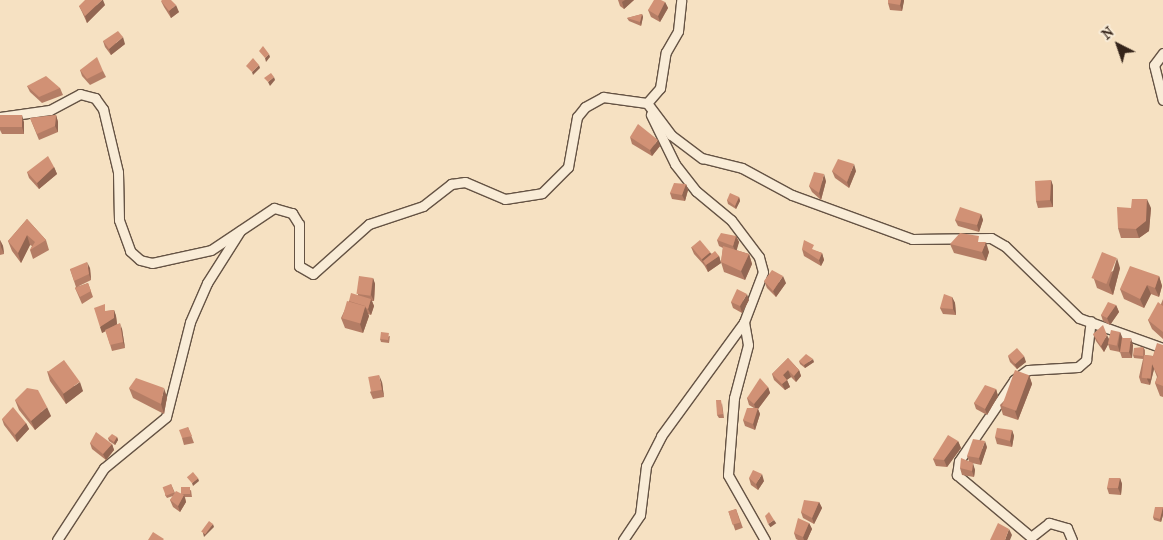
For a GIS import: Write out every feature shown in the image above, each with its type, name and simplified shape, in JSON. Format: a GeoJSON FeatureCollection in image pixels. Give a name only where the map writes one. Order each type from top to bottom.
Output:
{"type":"FeatureCollection","features":[{"type":"Feature","properties":{"kind":"street"},"geometry":{"type":"LineString","coordinates":[[647,103],[660,88],[666,52],[678,31],[681,0]]}},
{"type":"Feature","properties":{"kind":"street"},"geometry":{"type":"LineString","coordinates":[[1163,53],[1154,65],[1163,100]]}},
{"type":"Feature","properties":{"kind":"street"},"geometry":{"type":"LineString","coordinates":[[0,117],[50,110],[80,94],[95,98],[103,109],[118,172],[119,220],[130,251],[140,260],[152,263],[211,250],[244,225],[274,208],[292,213],[300,234],[300,266],[313,274],[369,224],[423,206],[450,184],[465,182],[505,199],[542,193],[568,167],[577,117],[585,106],[603,97],[647,103],[671,136],[702,158],[742,168],[792,195],[912,240],[991,238],[1005,246],[1066,309],[1163,348]]}},
{"type":"Feature","properties":{"kind":"street"},"geometry":{"type":"LineString","coordinates":[[623,540],[640,515],[646,466],[661,436],[744,322],[763,272],[758,256],[731,220],[696,191],[675,164],[647,103]]}},
{"type":"Feature","properties":{"kind":"street"},"geometry":{"type":"LineString","coordinates":[[57,540],[104,468],[166,417],[190,322],[207,283],[244,225]]}},
{"type":"Feature","properties":{"kind":"street"},"geometry":{"type":"LineString","coordinates":[[1072,540],[1066,528],[1049,523],[1031,537],[957,475],[958,461],[1014,380],[1028,370],[1078,367],[1086,360],[1092,321]]}},
{"type":"Feature","properties":{"kind":"street"},"geometry":{"type":"LineString","coordinates":[[744,322],[748,345],[734,398],[728,475],[765,540]]}},
{"type":"Feature","properties":{"kind":"building"},"geometry":{"type":"Polygon","coordinates":[[[85,0],[102,0],[85,16],[79,6],[85,0]]]}},
{"type":"Feature","properties":{"kind":"building"},"geometry":{"type":"Polygon","coordinates":[[[162,0],[171,0],[176,5],[169,11],[162,0]]]}},
{"type":"Feature","properties":{"kind":"building"},"geometry":{"type":"Polygon","coordinates":[[[654,0],[665,2],[658,16],[648,10],[654,0]]]}},
{"type":"Feature","properties":{"kind":"building"},"geometry":{"type":"Polygon","coordinates":[[[888,0],[901,0],[900,5],[888,3],[888,0]]]}},
{"type":"Feature","properties":{"kind":"building"},"geometry":{"type":"Polygon","coordinates":[[[642,14],[640,22],[627,18],[642,14]]]}},
{"type":"Feature","properties":{"kind":"building"},"geometry":{"type":"Polygon","coordinates":[[[118,31],[123,37],[109,49],[103,41],[118,31]]]}},
{"type":"Feature","properties":{"kind":"building"},"geometry":{"type":"Polygon","coordinates":[[[263,46],[269,54],[265,58],[259,51],[263,46]]]}},
{"type":"Feature","properties":{"kind":"building"},"geometry":{"type":"Polygon","coordinates":[[[97,57],[103,71],[87,79],[80,70],[97,57]]]}},
{"type":"Feature","properties":{"kind":"building"},"geometry":{"type":"Polygon","coordinates":[[[253,58],[259,65],[252,72],[246,66],[253,58]]]}},
{"type":"Feature","properties":{"kind":"building"},"geometry":{"type":"Polygon","coordinates":[[[271,73],[274,77],[268,82],[264,78],[271,73]]]}},
{"type":"Feature","properties":{"kind":"building"},"geometry":{"type":"Polygon","coordinates":[[[46,76],[60,88],[39,97],[27,86],[46,76]]]}},
{"type":"Feature","properties":{"kind":"building"},"geometry":{"type":"Polygon","coordinates":[[[0,115],[22,115],[22,127],[0,127],[0,115]]]}},
{"type":"Feature","properties":{"kind":"building"},"geometry":{"type":"Polygon","coordinates":[[[56,115],[55,126],[37,134],[30,118],[56,115]]]}},
{"type":"Feature","properties":{"kind":"building"},"geometry":{"type":"Polygon","coordinates":[[[638,124],[658,140],[650,150],[630,137],[638,124]]]}},
{"type":"Feature","properties":{"kind":"building"},"geometry":{"type":"Polygon","coordinates":[[[48,156],[54,167],[37,183],[27,172],[48,156]]]}},
{"type":"Feature","properties":{"kind":"building"},"geometry":{"type":"Polygon","coordinates":[[[838,159],[854,164],[847,182],[832,171],[838,159]]]}},
{"type":"Feature","properties":{"kind":"building"},"geometry":{"type":"Polygon","coordinates":[[[814,172],[824,174],[819,193],[809,186],[814,172]]]}},
{"type":"Feature","properties":{"kind":"building"},"geometry":{"type":"Polygon","coordinates":[[[1051,180],[1050,200],[1036,201],[1035,181],[1051,180]]]}},
{"type":"Feature","properties":{"kind":"building"},"geometry":{"type":"Polygon","coordinates":[[[674,183],[686,184],[682,195],[670,193],[674,183]]]}},
{"type":"Feature","properties":{"kind":"building"},"geometry":{"type":"Polygon","coordinates":[[[730,193],[739,197],[735,206],[727,200],[730,193]]]}},
{"type":"Feature","properties":{"kind":"building"},"geometry":{"type":"Polygon","coordinates":[[[1132,199],[1147,199],[1146,221],[1136,229],[1118,228],[1117,207],[1131,208],[1132,199]]]}},
{"type":"Feature","properties":{"kind":"building"},"geometry":{"type":"Polygon","coordinates":[[[960,207],[981,214],[977,225],[955,220],[960,207]]]}},
{"type":"Feature","properties":{"kind":"building"},"geometry":{"type":"Polygon","coordinates":[[[27,219],[46,240],[30,250],[35,242],[27,235],[18,253],[8,241],[27,219]]]}},
{"type":"Feature","properties":{"kind":"building"},"geometry":{"type":"Polygon","coordinates":[[[721,233],[736,236],[733,246],[717,240],[721,233]]]}},
{"type":"Feature","properties":{"kind":"building"},"geometry":{"type":"Polygon","coordinates":[[[960,233],[979,236],[978,242],[986,242],[982,252],[950,244],[960,233]]]}},
{"type":"Feature","properties":{"kind":"building"},"geometry":{"type":"Polygon","coordinates":[[[700,240],[710,252],[702,259],[692,247],[700,240]]]}},
{"type":"Feature","properties":{"kind":"building"},"geometry":{"type":"Polygon","coordinates":[[[804,240],[814,245],[812,249],[822,253],[819,260],[802,249],[804,240]]]}},
{"type":"Feature","properties":{"kind":"building"},"geometry":{"type":"Polygon","coordinates":[[[723,246],[749,254],[741,271],[721,262],[723,246]]]}},
{"type":"Feature","properties":{"kind":"building"},"geometry":{"type":"Polygon","coordinates":[[[715,251],[719,256],[706,265],[703,261],[715,251]]]}},
{"type":"Feature","properties":{"kind":"building"},"geometry":{"type":"Polygon","coordinates":[[[1102,252],[1117,258],[1106,284],[1092,278],[1102,252]]]}},
{"type":"Feature","properties":{"kind":"building"},"geometry":{"type":"Polygon","coordinates":[[[87,262],[89,274],[74,281],[70,269],[87,262]]]}},
{"type":"Feature","properties":{"kind":"building"},"geometry":{"type":"Polygon","coordinates":[[[1130,266],[1159,276],[1155,288],[1147,285],[1140,299],[1120,289],[1130,266]]]}},
{"type":"Feature","properties":{"kind":"building"},"geometry":{"type":"Polygon","coordinates":[[[772,270],[783,276],[773,291],[764,281],[772,270]]]}},
{"type":"Feature","properties":{"kind":"building"},"geometry":{"type":"Polygon","coordinates":[[[359,276],[373,278],[370,296],[356,294],[359,276]]]}},
{"type":"Feature","properties":{"kind":"building"},"geometry":{"type":"Polygon","coordinates":[[[88,283],[91,291],[80,297],[75,288],[88,283]]]}},
{"type":"Feature","properties":{"kind":"building"},"geometry":{"type":"Polygon","coordinates":[[[737,289],[747,294],[740,306],[731,302],[737,289]]]}},
{"type":"Feature","properties":{"kind":"building"},"geometry":{"type":"Polygon","coordinates":[[[351,293],[371,299],[368,309],[365,306],[349,301],[351,293]]]}},
{"type":"Feature","properties":{"kind":"building"},"geometry":{"type":"Polygon","coordinates":[[[944,294],[952,297],[953,309],[940,308],[944,294]]]}},
{"type":"Feature","properties":{"kind":"building"},"geometry":{"type":"Polygon","coordinates":[[[347,301],[365,306],[360,324],[342,318],[347,301]]]}},
{"type":"Feature","properties":{"kind":"building"},"geometry":{"type":"Polygon","coordinates":[[[1108,302],[1116,305],[1107,318],[1101,315],[1108,302]]]}},
{"type":"Feature","properties":{"kind":"building"},"geometry":{"type":"Polygon","coordinates":[[[1158,302],[1163,306],[1163,332],[1148,320],[1158,302]]]}},
{"type":"Feature","properties":{"kind":"building"},"geometry":{"type":"Polygon","coordinates":[[[105,304],[105,311],[114,310],[114,318],[100,327],[94,308],[105,304]]]}},
{"type":"Feature","properties":{"kind":"building"},"geometry":{"type":"Polygon","coordinates":[[[120,323],[123,342],[110,345],[105,330],[120,323]]]}},
{"type":"Feature","properties":{"kind":"building"},"geometry":{"type":"Polygon","coordinates":[[[1103,325],[1107,335],[1101,346],[1093,334],[1103,325]]]}},
{"type":"Feature","properties":{"kind":"building"},"geometry":{"type":"Polygon","coordinates":[[[1111,330],[1120,332],[1117,346],[1108,344],[1111,330]]]}},
{"type":"Feature","properties":{"kind":"building"},"geometry":{"type":"Polygon","coordinates":[[[381,332],[389,333],[388,340],[380,339],[381,332]]]}},
{"type":"Feature","properties":{"kind":"building"},"geometry":{"type":"Polygon","coordinates":[[[1122,338],[1131,338],[1129,352],[1120,352],[1122,338]]]}},
{"type":"Feature","properties":{"kind":"building"},"geometry":{"type":"Polygon","coordinates":[[[1157,343],[1163,345],[1163,386],[1155,383],[1158,376],[1151,362],[1157,343]]]}},
{"type":"Feature","properties":{"kind":"building"},"geometry":{"type":"Polygon","coordinates":[[[1143,347],[1143,356],[1133,355],[1134,348],[1143,347]]]}},
{"type":"Feature","properties":{"kind":"building"},"geometry":{"type":"Polygon","coordinates":[[[1017,348],[1024,356],[1015,364],[1008,356],[1017,348]]]}},
{"type":"Feature","properties":{"kind":"building"},"geometry":{"type":"Polygon","coordinates":[[[806,354],[813,359],[804,365],[799,361],[806,354]]]}},
{"type":"Feature","properties":{"kind":"building"},"geometry":{"type":"Polygon","coordinates":[[[1144,355],[1153,356],[1151,379],[1142,378],[1144,355]]]}},
{"type":"Feature","properties":{"kind":"building"},"geometry":{"type":"Polygon","coordinates":[[[788,358],[799,370],[794,376],[788,370],[783,375],[787,380],[782,384],[772,374],[788,358]]]}},
{"type":"Feature","properties":{"kind":"building"},"geometry":{"type":"Polygon","coordinates":[[[64,360],[80,382],[64,394],[48,372],[64,360]]]}},
{"type":"Feature","properties":{"kind":"building"},"geometry":{"type":"Polygon","coordinates":[[[1015,370],[1029,375],[1016,411],[1002,406],[1015,370]]]}},
{"type":"Feature","properties":{"kind":"building"},"geometry":{"type":"Polygon","coordinates":[[[379,375],[382,390],[371,392],[368,377],[379,375]]]}},
{"type":"Feature","properties":{"kind":"building"},"geometry":{"type":"Polygon","coordinates":[[[136,378],[164,388],[161,404],[129,388],[136,378]]]}},
{"type":"Feature","properties":{"kind":"building"},"geometry":{"type":"Polygon","coordinates":[[[760,378],[768,387],[754,404],[747,398],[760,378]]]}},
{"type":"Feature","properties":{"kind":"building"},"geometry":{"type":"Polygon","coordinates":[[[985,385],[996,389],[985,409],[974,403],[985,385]]]}},
{"type":"Feature","properties":{"kind":"building"},"geometry":{"type":"Polygon","coordinates":[[[27,388],[38,390],[47,407],[31,421],[15,400],[27,388]]]}},
{"type":"Feature","properties":{"kind":"building"},"geometry":{"type":"Polygon","coordinates":[[[716,400],[721,400],[723,414],[717,415],[716,400]]]}},
{"type":"Feature","properties":{"kind":"building"},"geometry":{"type":"Polygon","coordinates":[[[13,407],[26,423],[15,435],[2,419],[13,407]]]}},
{"type":"Feature","properties":{"kind":"building"},"geometry":{"type":"Polygon","coordinates":[[[747,408],[758,408],[753,424],[743,420],[747,408]]]}},
{"type":"Feature","properties":{"kind":"building"},"geometry":{"type":"Polygon","coordinates":[[[188,427],[192,436],[182,438],[179,430],[188,427]]]}},
{"type":"Feature","properties":{"kind":"building"},"geometry":{"type":"Polygon","coordinates":[[[997,428],[1012,430],[1010,441],[995,437],[997,428]]]}},
{"type":"Feature","properties":{"kind":"building"},"geometry":{"type":"Polygon","coordinates":[[[96,432],[112,444],[103,454],[90,443],[96,432]]]}},
{"type":"Feature","properties":{"kind":"building"},"geometry":{"type":"Polygon","coordinates":[[[112,434],[117,437],[114,442],[108,438],[112,434]]]}},
{"type":"Feature","properties":{"kind":"building"},"geometry":{"type":"Polygon","coordinates":[[[948,435],[958,441],[944,460],[933,459],[948,435]]]}},
{"type":"Feature","properties":{"kind":"building"},"geometry":{"type":"Polygon","coordinates":[[[973,439],[985,441],[979,458],[967,456],[973,439]]]}},
{"type":"Feature","properties":{"kind":"building"},"geometry":{"type":"Polygon","coordinates":[[[961,458],[973,463],[972,471],[960,468],[961,458]]]}},
{"type":"Feature","properties":{"kind":"building"},"geometry":{"type":"Polygon","coordinates":[[[753,470],[762,474],[756,484],[749,478],[753,470]]]}},
{"type":"Feature","properties":{"kind":"building"},"geometry":{"type":"Polygon","coordinates":[[[193,472],[198,478],[192,483],[187,477],[193,472]]]}},
{"type":"Feature","properties":{"kind":"building"},"geometry":{"type":"Polygon","coordinates":[[[1109,478],[1120,478],[1118,488],[1107,488],[1109,478]]]}},
{"type":"Feature","properties":{"kind":"building"},"geometry":{"type":"Polygon","coordinates":[[[171,484],[174,492],[166,496],[163,487],[171,484]]]}},
{"type":"Feature","properties":{"kind":"building"},"geometry":{"type":"Polygon","coordinates":[[[181,487],[190,487],[190,494],[181,494],[181,487]]]}},
{"type":"Feature","properties":{"kind":"building"},"geometry":{"type":"Polygon","coordinates":[[[176,491],[184,495],[178,506],[170,500],[176,491]]]}},
{"type":"Feature","properties":{"kind":"building"},"geometry":{"type":"Polygon","coordinates":[[[804,500],[819,502],[812,518],[801,512],[804,500]]]}},
{"type":"Feature","properties":{"kind":"building"},"geometry":{"type":"Polygon","coordinates":[[[1155,507],[1163,507],[1160,519],[1153,517],[1155,507]]]}},
{"type":"Feature","properties":{"kind":"building"},"geometry":{"type":"Polygon","coordinates":[[[736,509],[740,522],[732,525],[728,511],[736,509]]]}},
{"type":"Feature","properties":{"kind":"building"},"geometry":{"type":"Polygon","coordinates":[[[769,512],[774,520],[768,524],[765,516],[769,512]]]}},
{"type":"Feature","properties":{"kind":"building"},"geometry":{"type":"Polygon","coordinates":[[[798,518],[809,523],[803,537],[794,533],[798,518]]]}},
{"type":"Feature","properties":{"kind":"building"},"geometry":{"type":"Polygon","coordinates":[[[209,521],[213,524],[205,534],[201,531],[209,521]]]}},
{"type":"Feature","properties":{"kind":"building"},"geometry":{"type":"Polygon","coordinates":[[[998,523],[1009,529],[1005,540],[990,540],[998,523]]]}},
{"type":"Feature","properties":{"kind":"building"},"geometry":{"type":"Polygon","coordinates":[[[153,532],[164,539],[148,540],[153,532]]]}}]}
